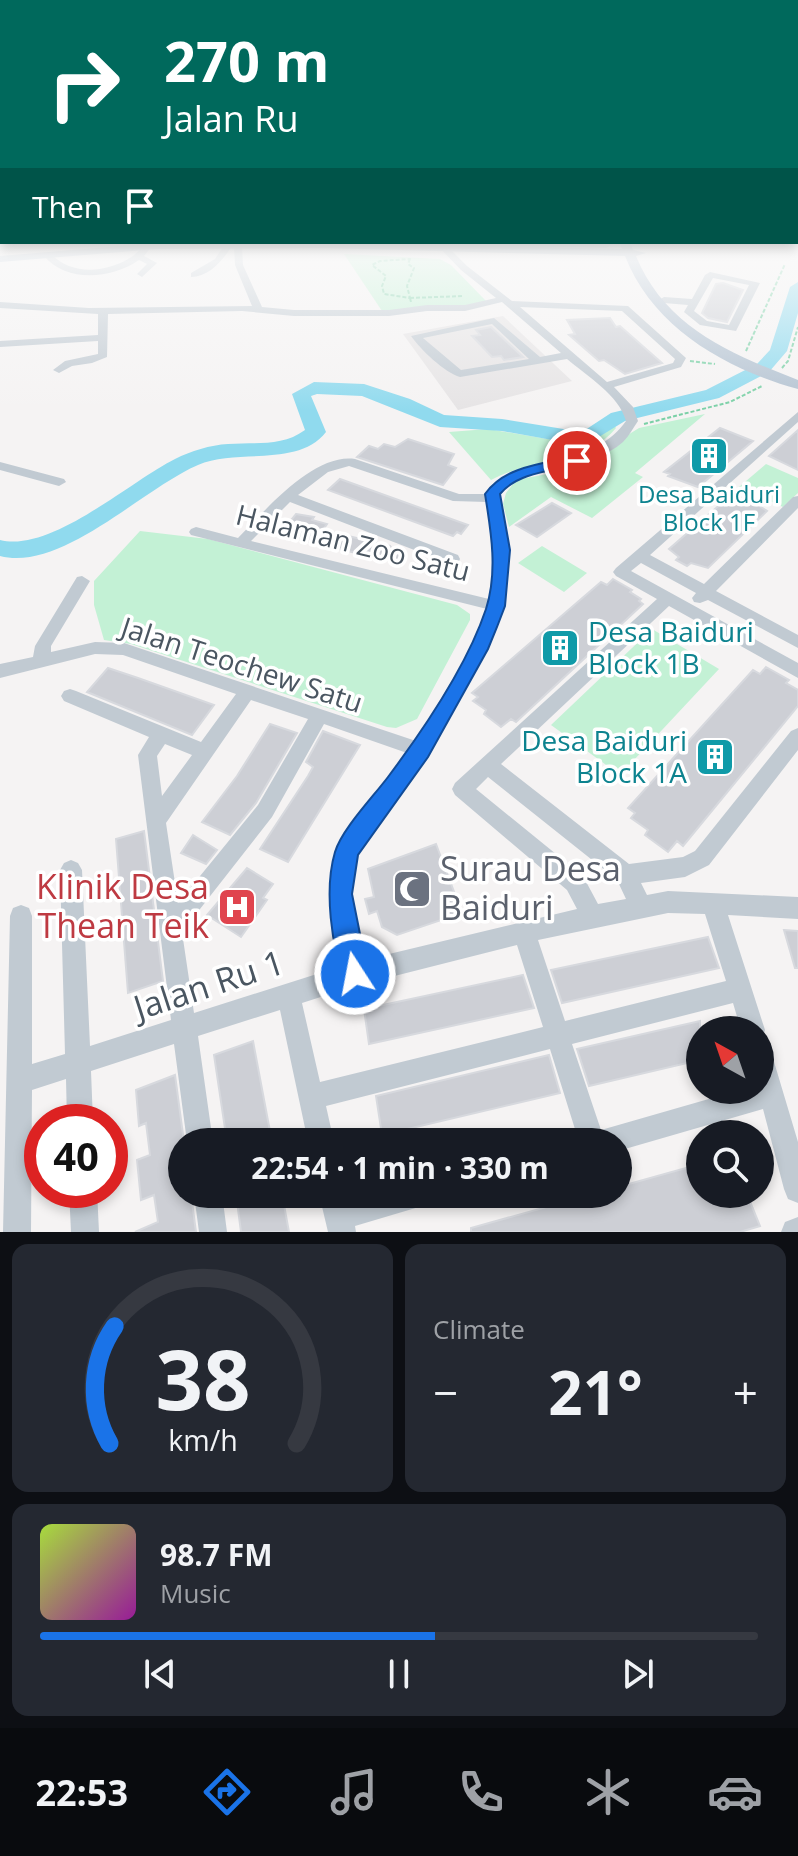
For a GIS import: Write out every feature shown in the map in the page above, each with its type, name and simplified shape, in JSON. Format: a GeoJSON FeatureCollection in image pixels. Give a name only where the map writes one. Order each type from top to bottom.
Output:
{"type":"FeatureCollection","features":[{"type":"Feature","properties":{"kind":"main road"},"geometry":{"type":"LineString","coordinates":[[652,296],[669,317],[700,341],[771,376],[798,385]]}},
{"type":"Feature","properties":{"kind":"main road"},"geometry":{"type":"LineString","coordinates":[[662,296],[671,313],[669,317]]}},
{"type":"Feature","properties":{"kind":"street"},"geometry":{"type":"LineString","coordinates":[[253,296],[258,308]]}},
{"type":"Feature","properties":{"kind":"street"},"geometry":{"type":"LineString","coordinates":[[355,974],[340,894],[347,851],[420,750],[479,649],[496,606],[502,550],[499,521],[492,498],[495,489],[513,477],[577,461],[612,443],[629,429],[631,415],[605,386],[502,296]]}},
{"type":"Feature","properties":{"kind":"street"},"geometry":{"type":"LineString","coordinates":[[696,296],[689,312],[701,322],[732,329],[748,296]]}},
{"type":"Feature","properties":{"kind":"street"},"geometry":{"type":"LineString","coordinates":[[664,300],[693,302]]}},
{"type":"Feature","properties":{"kind":"street"},"geometry":{"type":"LineString","coordinates":[[0,305],[103,311],[258,308],[294,313],[465,308],[507,301],[625,308],[681,358],[677,365],[605,386]]}},
{"type":"Feature","properties":{"kind":"street"},"geometry":{"type":"LineString","coordinates":[[59,370],[68,362],[93,361],[101,357],[103,311]]}},
{"type":"Feature","properties":{"kind":"street"},"geometry":{"type":"LineString","coordinates":[[501,325],[528,320]]}},
{"type":"Feature","properties":{"kind":"street"},"geometry":{"type":"LineString","coordinates":[[538,361],[501,325],[489,321],[416,336],[429,353],[442,358],[457,374],[538,361],[569,355]]}},
{"type":"Feature","properties":{"kind":"street"},"geometry":{"type":"LineString","coordinates":[[0,344],[101,338]]}},
{"type":"Feature","properties":{"kind":"street"},"geometry":{"type":"LineString","coordinates":[[798,416],[621,572],[798,671]]}},
{"type":"Feature","properties":{"kind":"street"},"geometry":{"type":"LineString","coordinates":[[242,542],[328,465],[346,461],[458,498],[492,498]]}},
{"type":"Feature","properties":{"kind":"street"},"geometry":{"type":"LineString","coordinates":[[0,466],[59,482]]}},
{"type":"Feature","properties":{"kind":"street"},"geometry":{"type":"LineString","coordinates":[[294,493],[453,559]]}},
{"type":"Feature","properties":{"kind":"street"},"geometry":{"type":"LineString","coordinates":[[689,610],[798,500]]}},
{"type":"Feature","properties":{"kind":"street","name":"Halaman Zoo Satu"},"geometry":{"type":"LineString","coordinates":[[196,532],[496,606]]}},
{"type":"Feature","properties":{"kind":"street"},"geometry":{"type":"LineString","coordinates":[[640,556],[798,642]]}},
{"type":"Feature","properties":{"kind":"street"},"geometry":{"type":"LineString","coordinates":[[41,661],[43,646],[82,581]]}},
{"type":"Feature","properties":{"kind":"street"},"geometry":{"type":"LineString","coordinates":[[592,916],[575,883],[462,789],[668,598]]}},
{"type":"Feature","properties":{"kind":"street","name":"Jalan Teochew Satu"},"geometry":{"type":"LineString","coordinates":[[0,671],[95,648],[124,649],[420,750]]}},
{"type":"Feature","properties":{"kind":"street"},"geometry":{"type":"LineString","coordinates":[[156,821],[247,692]]}},
{"type":"Feature","properties":{"kind":"street"},"geometry":{"type":"LineString","coordinates":[[70,696],[204,752]]}},
{"type":"Feature","properties":{"kind":"street"},"geometry":{"type":"LineString","coordinates":[[170,930],[265,811],[319,716]]}},
{"type":"Feature","properties":{"kind":"street"},"geometry":{"type":"LineString","coordinates":[[162,734],[147,755],[198,1128]]}},
{"type":"Feature","properties":{"kind":"street"},"geometry":{"type":"LineString","coordinates":[[625,875],[685,867],[702,858],[798,736]]}},
{"type":"Feature","properties":{"kind":"street"},"geometry":{"type":"LineString","coordinates":[[488,765],[625,875],[641,906]]}},
{"type":"Feature","properties":{"kind":"street"},"geometry":{"type":"LineString","coordinates":[[71,870],[79,1104]]}},
{"type":"Feature","properties":{"kind":"street","name":"Jalan Ru 1"},"geometry":{"type":"LineString","coordinates":[[19,1081],[355,974],[592,916],[668,902],[798,908]]}},
{"type":"Feature","properties":{"kind":"street"},"geometry":{"type":"LineString","coordinates":[[713,904],[749,1016]]}},
{"type":"Feature","properties":{"kind":"street"},"geometry":{"type":"LineString","coordinates":[[11,1226],[19,1081],[21,916]]}},
{"type":"Feature","properties":{"kind":"street"},"geometry":{"type":"LineString","coordinates":[[524,932],[587,1128]]}},
{"type":"Feature","properties":{"kind":"street"},"geometry":{"type":"LineString","coordinates":[[311,1097],[742,989]]}},
{"type":"Feature","properties":{"kind":"street"},"geometry":{"type":"LineString","coordinates":[[288,994],[318,1128]]}},
{"type":"Feature","properties":{"kind":"street"},"geometry":{"type":"LineString","coordinates":[[632,1134],[736,1104]]}},
{"type":"Feature","properties":{"kind":"street"},"geometry":{"type":"LineString","coordinates":[[774,1104],[798,1189]]}},
{"type":"Feature","properties":{"kind":"street"},"geometry":{"type":"LineString","coordinates":[[84,1208],[85,1232]]}},
{"type":"Feature","properties":{"kind":"street"},"geometry":{"type":"LineString","coordinates":[[210,1208],[213,1232]]}},
{"type":"Feature","properties":{"kind":"street"},"geometry":{"type":"LineString","coordinates":[[338,1214],[362,1208]]}},
{"type":"Feature","properties":{"kind":"path"},"geometry":{"type":"LineString","coordinates":[[406,296],[439,296]]}},
{"type":"Feature","properties":{"kind":"path"},"geometry":{"type":"LineString","coordinates":[[739,361],[746,353],[771,296]]}},
{"type":"Feature","properties":{"kind":"path"},"geometry":{"type":"LineString","coordinates":[[410,297],[410,302],[420,309]]}},
{"type":"Feature","properties":{"kind":"path"},"geometry":{"type":"LineString","coordinates":[[631,415],[730,402],[771,376],[788,361],[798,327]]}},
{"type":"Feature","properties":{"kind":"shaded area"},"geometry":{"type":"Polygon","coordinates":[[[503,316],[572,381],[458,410],[403,334],[503,316]]]}},
{"type":"Feature","properties":{"kind":"green space"},"geometry":{"type":"Polygon","coordinates":[[[372,296],[482,296],[486,301],[468,305],[382,311],[372,296]]]}},
{"type":"Feature","properties":{"kind":"green space"},"geometry":{"type":"Polygon","coordinates":[[[705,414],[635,473],[643,477],[592,518],[551,497],[509,527],[503,504],[506,493],[516,480],[573,469],[639,428],[705,414]]]}},
{"type":"Feature","properties":{"kind":"green space"},"geometry":{"type":"Polygon","coordinates":[[[612,422],[616,428],[589,449],[491,480],[449,432],[488,429],[577,444],[587,443],[612,422]]]}},
{"type":"Feature","properties":{"kind":"green space"},"geometry":{"type":"Polygon","coordinates":[[[766,464],[798,478],[798,493],[783,507],[739,487],[766,464]]]}},
{"type":"Feature","properties":{"kind":"green space"},"geometry":{"type":"Polygon","coordinates":[[[140,531],[208,539],[457,605],[470,614],[470,620],[417,719],[396,728],[387,727],[131,644],[104,640],[94,605],[94,581],[140,531]]]}},
{"type":"Feature","properties":{"kind":"green space"},"geometry":{"type":"Polygon","coordinates":[[[542,546],[587,573],[564,592],[518,563],[542,546]]]}},
{"type":"Feature","properties":{"kind":"green space"},"geometry":{"type":"Polygon","coordinates":[[[652,629],[719,669],[620,775],[551,725],[652,629]]]}},
{"type":"Feature","properties":{"kind":"building"},"geometry":{"type":"Polygon","coordinates":[[[710,296],[740,296],[727,322],[708,318],[702,313],[710,296]]]}},
{"type":"Feature","properties":{"kind":"building"},"geometry":{"type":"Polygon","coordinates":[[[610,318],[616,327],[620,326],[662,363],[625,374],[604,360],[599,361],[569,335],[575,334],[567,320],[610,318]]]}},
{"type":"Feature","properties":{"kind":"building"},"geometry":{"type":"Polygon","coordinates":[[[491,327],[523,357],[504,360],[501,356],[492,357],[472,336],[480,335],[476,330],[491,327]]]}},
{"type":"Feature","properties":{"kind":"building","name":"Desa Baiduri Block 1F"},"geometry":{"type":"Polygon","coordinates":[[[720,428],[753,441],[698,487],[664,472],[720,428]]]}},
{"type":"Feature","properties":{"kind":"building"},"geometry":{"type":"Polygon","coordinates":[[[798,430],[798,470],[769,456],[798,430]]]}},
{"type":"Feature","properties":{"kind":"building"},"geometry":{"type":"Polygon","coordinates":[[[408,439],[454,454],[448,465],[456,468],[443,485],[357,457],[369,446],[378,449],[384,444],[395,447],[408,439]]]}},
{"type":"Feature","properties":{"kind":"building"},"geometry":{"type":"Polygon","coordinates":[[[340,479],[468,525],[461,534],[457,532],[453,536],[328,490],[340,479]]]}},
{"type":"Feature","properties":{"kind":"building"},"geometry":{"type":"Polygon","coordinates":[[[731,495],[748,497],[761,503],[758,505],[767,511],[708,568],[691,563],[687,566],[676,560],[679,557],[669,549],[731,495]]]}},
{"type":"Feature","properties":{"kind":"building"},"geometry":{"type":"Polygon","coordinates":[[[552,503],[571,513],[537,537],[516,525],[552,503]]]}},
{"type":"Feature","properties":{"kind":"building"},"geometry":{"type":"Polygon","coordinates":[[[296,514],[314,517],[312,520],[327,524],[323,530],[390,546],[404,553],[399,563],[279,535],[296,514]]]}},
{"type":"Feature","properties":{"kind":"building","name":"Desa Baiduri Block 1B"},"geometry":{"type":"Polygon","coordinates":[[[613,579],[632,590],[630,592],[643,604],[516,722],[511,719],[501,727],[484,714],[486,710],[473,701],[478,697],[472,693],[601,582],[607,585],[613,579]]]}},
{"type":"Feature","properties":{"kind":"building","name":"Desa Baiduri Block 1A"},"geometry":{"type":"Polygon","coordinates":[[[766,667],[789,680],[786,683],[798,690],[798,706],[683,846],[677,841],[668,852],[645,835],[648,830],[631,818],[635,813],[628,808],[753,670],[760,674],[766,667]]]}},
{"type":"Feature","properties":{"kind":"building"},"geometry":{"type":"Polygon","coordinates":[[[108,668],[214,705],[192,735],[87,692],[108,668]]]}},
{"type":"Feature","properties":{"kind":"building"},"geometry":{"type":"Polygon","coordinates":[[[270,724],[297,733],[256,803],[230,835],[202,822],[237,776],[270,724]]]}},
{"type":"Feature","properties":{"kind":"building"},"geometry":{"type":"Polygon","coordinates":[[[323,731],[360,745],[288,862],[260,849],[313,767],[306,762],[323,731]]]}},
{"type":"Feature","properties":{"kind":"building"},"geometry":{"type":"Polygon","coordinates":[[[144,831],[163,981],[128,993],[116,839],[144,831]]]}},
{"type":"Feature","properties":{"kind":"building"},"geometry":{"type":"Polygon","coordinates":[[[193,835],[217,850],[206,864],[181,853],[193,835]]]}},
{"type":"Feature","properties":{"kind":"building","name":"Surau Desa Baiduri"},"geometry":{"type":"Polygon","coordinates":[[[436,844],[462,913],[397,935],[382,927],[377,911],[369,914],[365,899],[374,897],[368,869],[436,844]]]}},
{"type":"Feature","properties":{"kind":"building","name":"Klinik Desa Thean Teik"},"geometry":{"type":"Polygon","coordinates":[[[247,868],[273,884],[263,898],[267,900],[241,937],[207,915],[247,868]]]}},
{"type":"Feature","properties":{"kind":"building"},"geometry":{"type":"Polygon","coordinates":[[[784,930],[798,931],[798,968],[795,968],[784,930]]]}},
{"type":"Feature","properties":{"kind":"building"},"geometry":{"type":"Polygon","coordinates":[[[708,937],[719,968],[562,1003],[551,970],[708,937]]]}},
{"type":"Feature","properties":{"kind":"building"},"geometry":{"type":"Polygon","coordinates":[[[523,975],[534,1008],[369,1044],[364,1009],[523,975]]]}},
{"type":"Feature","properties":{"kind":"building"},"geometry":{"type":"Polygon","coordinates":[[[686,1024],[686,1063],[589,1086],[577,1049],[686,1024]]]}},
{"type":"Feature","properties":{"kind":"building"},"geometry":{"type":"Polygon","coordinates":[[[253,1041],[269,1128],[225,1128],[214,1055],[253,1041]]]}},
{"type":"Feature","properties":{"kind":"building"},"geometry":{"type":"Polygon","coordinates":[[[549,1055],[560,1093],[412,1128],[381,1128],[376,1096],[549,1055]]]}},
{"type":"Feature","properties":{"kind":"building"},"geometry":{"type":"Polygon","coordinates":[[[175,1075],[182,1128],[168,1128],[168,1208],[193,1208],[196,1232],[135,1232],[158,1222],[154,1195],[141,1200],[137,1160],[150,1155],[146,1123],[139,1126],[136,1090],[175,1075]]]}},
{"type":"Feature","properties":{"kind":"building"},"geometry":{"type":"Polygon","coordinates":[[[686,1168],[686,1208],[753,1208],[760,1226],[740,1232],[471,1232],[471,1228],[543,1208],[632,1208],[632,1183],[686,1168]]]}},
{"type":"Feature","properties":{"kind":"building"},"geometry":{"type":"Polygon","coordinates":[[[238,1208],[285,1208],[289,1232],[241,1232],[238,1208]]]}},
{"type":"Feature","properties":{"kind":"waterway"},"geometry":{"type":"LineString","coordinates":[[0,548],[18,551],[56,539],[168,471],[201,456],[222,451],[285,447],[306,439],[316,432],[301,394],[314,388],[364,390],[403,403],[440,421],[502,425],[580,439],[589,437],[618,417],[712,394],[763,368],[778,351],[795,296]]}},
{"type":"Feature","properties":{"kind":"place","name":"Desa Baiduri Block 1F"},"geometry":{"type":"Point","coordinates":[709,456]}},
{"type":"Feature","properties":{"kind":"place","name":"Desa Baiduri Block 1B"},"geometry":{"type":"Point","coordinates":[560,648]}},
{"type":"Feature","properties":{"kind":"place","name":"Desa Baiduri Block 1A"},"geometry":{"type":"Point","coordinates":[715,757]}},
{"type":"Feature","properties":{"kind":"place","name":"Surau Desa Baiduri"},"geometry":{"type":"Point","coordinates":[412,889]}},
{"type":"Feature","properties":{"kind":"place","name":"Klinik Desa Thean Teik"},"geometry":{"type":"Point","coordinates":[237,907]}},
{"type":"Feature","properties":{"kind":"route"},"geometry":{"type":"LineString","coordinates":[[355,974],[340,894],[347,851],[420,750],[479,649],[488,627],[496,606],[502,550],[499,521],[492,498],[495,489],[522,473],[577,461]]}}]}
